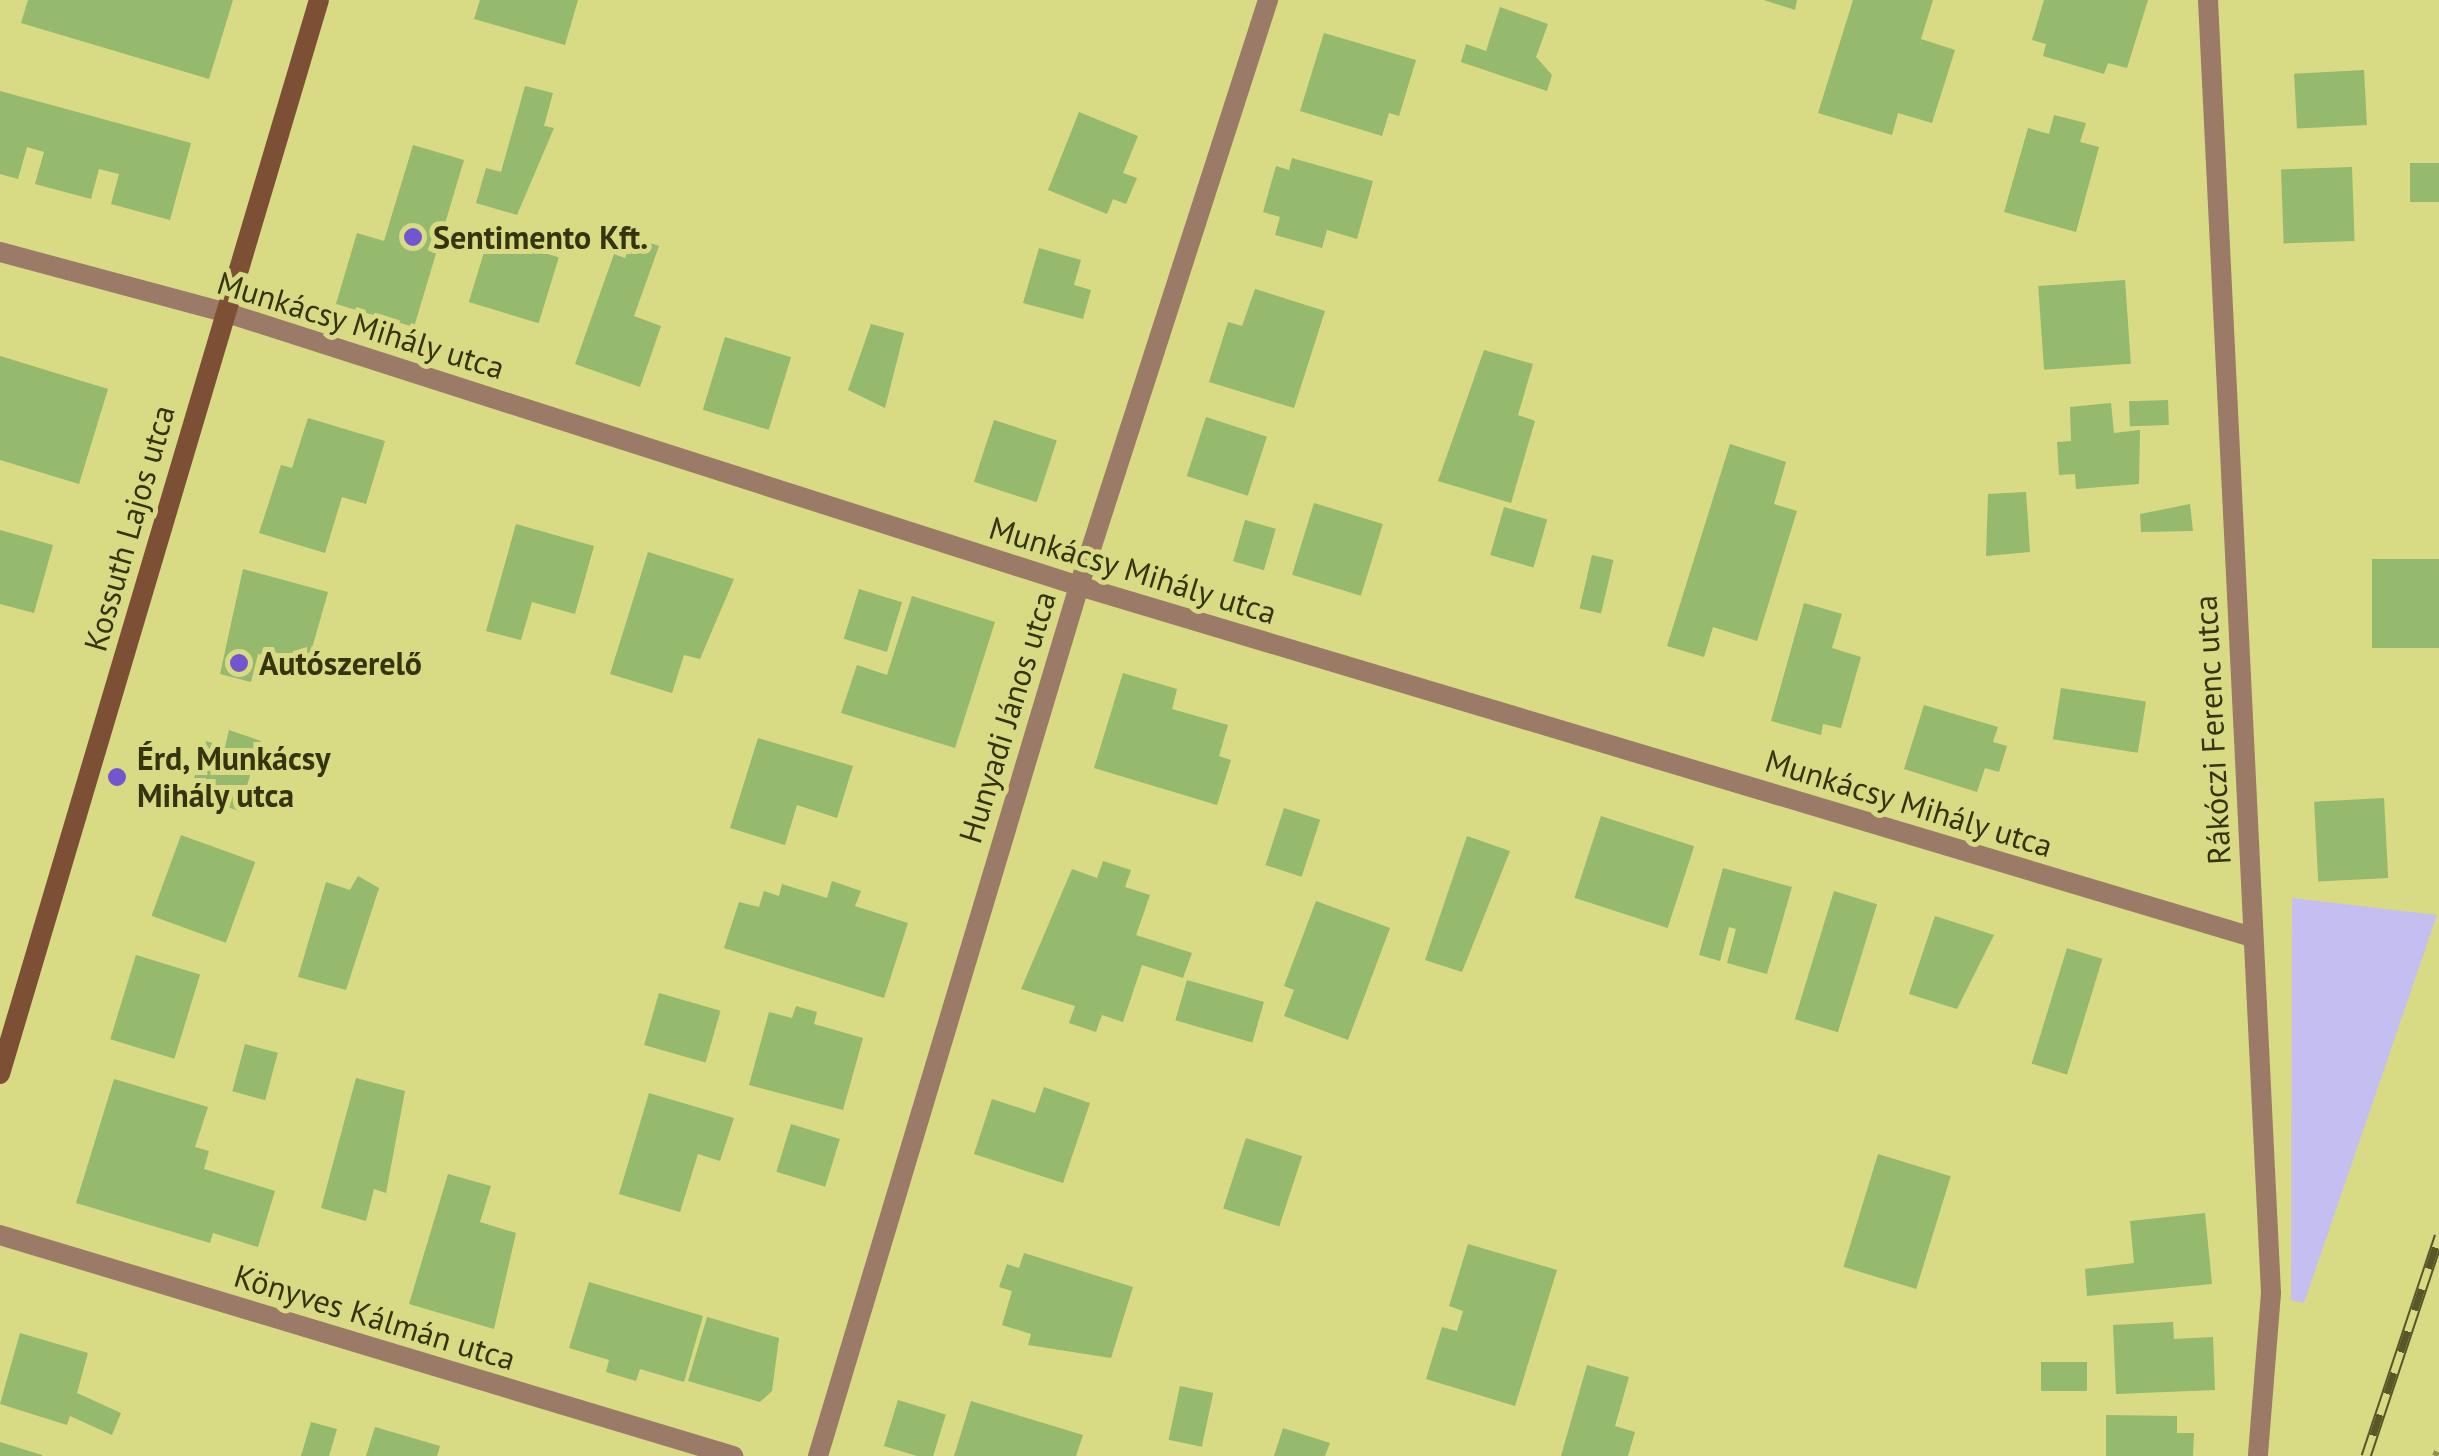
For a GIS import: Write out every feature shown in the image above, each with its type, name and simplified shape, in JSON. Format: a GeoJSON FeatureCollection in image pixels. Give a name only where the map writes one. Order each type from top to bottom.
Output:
{"type":"FeatureCollection","features":[{"type":"Feature","properties":{"kind":"street","name":"Kossuth Lajos utca"},"geometry":{"type":"LineString","coordinates":[[0,1074],[319,0]]}},
{"type":"Feature","properties":{"kind":"street","name":"Hunyadi János utca"},"geometry":{"type":"LineString","coordinates":[[818,1456],[1078,586],[1268,0]]}},
{"type":"Feature","properties":{"kind":"street","name":"Rákóczi Ferenc utca"},"geometry":{"type":"LineString","coordinates":[[2208,0],[2270,1294],[2258,1456]]}},
{"type":"Feature","properties":{"kind":"street","name":"Munkácsy Mihály utca"},"geometry":{"type":"LineString","coordinates":[[0,252],[224,312],[1078,586],[2252,937]]}},
{"type":"Feature","properties":{"kind":"street","name":"Könyves Kálmán utca"},"geometry":{"type":"LineString","coordinates":[[0,1235],[733,1456]]}},
{"type":"Feature","properties":{"kind":"path"},"geometry":{"type":"LineString","coordinates":[[2435,1456],[2439,1446]]}},
{"type":"Feature","properties":{"kind":"shaded area"},"geometry":{"type":"Polygon","coordinates":[[[2292,898],[2437,915],[2304,1303],[2291,1300],[2292,898]]]}},
{"type":"Feature","properties":{"kind":"building"},"geometry":{"type":"Polygon","coordinates":[[[28,0],[233,0],[209,79],[21,23],[28,0]]]}},
{"type":"Feature","properties":{"kind":"building"},"geometry":{"type":"Polygon","coordinates":[[[480,0],[578,0],[565,45],[474,19],[480,0]]]}},
{"type":"Feature","properties":{"kind":"building"},"geometry":{"type":"Polygon","coordinates":[[[1764,0],[1797,0],[1795,10],[1764,0]]]}},
{"type":"Feature","properties":{"kind":"building"},"geometry":{"type":"Polygon","coordinates":[[[1853,0],[1933,0],[1921,39],[1955,50],[1932,123],[1898,113],[1892,135],[1818,113],[1853,0]]]}},
{"type":"Feature","properties":{"kind":"building"},"geometry":{"type":"Polygon","coordinates":[[[2044,0],[2148,0],[2127,68],[2108,63],[2104,74],[2043,56],[2046,44],[2032,40],[2044,0]]]}},
{"type":"Feature","properties":{"kind":"building"},"geometry":{"type":"Polygon","coordinates":[[[1500,7],[1548,24],[1536,57],[1552,75],[1547,91],[1461,62],[1466,44],[1486,51],[1500,7]]]}},
{"type":"Feature","properties":{"kind":"building"},"geometry":{"type":"Polygon","coordinates":[[[1324,33],[1416,60],[1399,116],[1389,113],[1382,136],[1300,111],[1324,33]]]}},
{"type":"Feature","properties":{"kind":"building"},"geometry":{"type":"Polygon","coordinates":[[[2364,70],[2367,125],[2297,129],[2294,74],[2364,70]]]}},
{"type":"Feature","properties":{"kind":"building"},"geometry":{"type":"Polygon","coordinates":[[[525,86],[553,93],[544,126],[554,128],[517,215],[476,203],[486,168],[501,172],[525,86]]]}},
{"type":"Feature","properties":{"kind":"building"},"geometry":{"type":"Polygon","coordinates":[[[0,91],[191,143],[170,220],[111,204],[119,174],[99,169],[91,199],[35,184],[44,152],[27,147],[18,179],[0,174],[0,91]]]}},
{"type":"Feature","properties":{"kind":"building"},"geometry":{"type":"Polygon","coordinates":[[[1079,112],[1138,136],[1123,173],[1137,178],[1126,204],[1113,199],[1107,214],[1048,190],[1079,112]]]}},
{"type":"Feature","properties":{"kind":"building"},"geometry":{"type":"Polygon","coordinates":[[[2054,115],[2086,123],[2080,142],[2099,147],[2076,232],[2004,212],[2028,128],[2049,134],[2054,115]]]}},
{"type":"Feature","properties":{"kind":"building","name":"Sentimento Kft."},"geometry":{"type":"Polygon","coordinates":[[[413,145],[464,160],[414,327],[336,304],[357,233],[384,241],[413,145]]]}},
{"type":"Feature","properties":{"kind":"building"},"geometry":{"type":"Polygon","coordinates":[[[1292,158],[1373,181],[1357,239],[1327,230],[1322,248],[1275,235],[1280,217],[1263,212],[1276,166],[1289,170],[1292,158]]]}},
{"type":"Feature","properties":{"kind":"building"},"geometry":{"type":"Polygon","coordinates":[[[2410,163],[2439,163],[2439,202],[2410,202],[2410,163]]]}},
{"type":"Feature","properties":{"kind":"building"},"geometry":{"type":"Polygon","coordinates":[[[2352,167],[2355,241],[2284,243],[2281,169],[2352,167]]]}},
{"type":"Feature","properties":{"kind":"building"},"geometry":{"type":"Polygon","coordinates":[[[489,236],[559,257],[539,323],[469,302],[489,236]]]}},
{"type":"Feature","properties":{"kind":"building"},"geometry":{"type":"Polygon","coordinates":[[[633,237],[659,246],[634,316],[661,326],[640,387],[575,364],[614,254],[625,258],[633,237]]]}},
{"type":"Feature","properties":{"kind":"building"},"geometry":{"type":"Polygon","coordinates":[[[1039,248],[1081,260],[1074,285],[1091,290],[1083,319],[1023,303],[1039,248]]]}},
{"type":"Feature","properties":{"kind":"building"},"geometry":{"type":"Polygon","coordinates":[[[2125,280],[2131,364],[2044,370],[2038,286],[2125,280]]]}},
{"type":"Feature","properties":{"kind":"building"},"geometry":{"type":"Polygon","coordinates":[[[1255,289],[1325,311],[1294,408],[1209,382],[1228,322],[1242,326],[1255,289]]]}},
{"type":"Feature","properties":{"kind":"building"},"geometry":{"type":"Polygon","coordinates":[[[871,324],[904,333],[885,408],[848,390],[871,324]]]}},
{"type":"Feature","properties":{"kind":"building"},"geometry":{"type":"Polygon","coordinates":[[[725,337],[791,357],[769,430],[703,410],[725,337]]]}},
{"type":"Feature","properties":{"kind":"building"},"geometry":{"type":"Polygon","coordinates":[[[1484,350],[1533,364],[1518,415],[1535,421],[1511,503],[1438,481],[1484,350]]]}},
{"type":"Feature","properties":{"kind":"building"},"geometry":{"type":"Polygon","coordinates":[[[0,356],[108,389],[79,484],[0,460],[0,356]]]}},
{"type":"Feature","properties":{"kind":"building"},"geometry":{"type":"Polygon","coordinates":[[[2168,400],[2169,425],[2130,426],[2129,401],[2168,400]]]}},
{"type":"Feature","properties":{"kind":"building"},"geometry":{"type":"Polygon","coordinates":[[[2111,403],[2114,433],[2140,430],[2139,484],[2076,489],[2075,474],[2059,475],[2057,442],[2071,441],[2070,407],[2111,403]]]}},
{"type":"Feature","properties":{"kind":"building"},"geometry":{"type":"Polygon","coordinates":[[[1206,417],[1267,437],[1248,496],[1187,476],[1206,417]]]}},
{"type":"Feature","properties":{"kind":"building"},"geometry":{"type":"Polygon","coordinates":[[[308,418],[385,441],[366,504],[342,497],[325,553],[259,533],[281,465],[292,468],[308,418]]]}},
{"type":"Feature","properties":{"kind":"building"},"geometry":{"type":"Polygon","coordinates":[[[994,420],[1057,440],[1037,502],[974,482],[994,420]]]}},
{"type":"Feature","properties":{"kind":"building"},"geometry":{"type":"Polygon","coordinates":[[[1730,444],[1786,462],[1774,504],[1797,511],[1757,641],[1713,627],[1704,657],[1667,646],[1730,444]]]}},
{"type":"Feature","properties":{"kind":"building"},"geometry":{"type":"Polygon","coordinates":[[[2026,492],[2030,552],[1986,556],[1988,494],[2026,492]]]}},
{"type":"Feature","properties":{"kind":"building"},"geometry":{"type":"Polygon","coordinates":[[[1314,503],[1383,524],[1361,596],[1292,575],[1314,503]]]}},
{"type":"Feature","properties":{"kind":"building"},"geometry":{"type":"Polygon","coordinates":[[[2190,504],[2193,531],[2141,532],[2140,514],[2190,504]]]}},
{"type":"Feature","properties":{"kind":"building"},"geometry":{"type":"Polygon","coordinates":[[[1504,507],[1547,519],[1533,567],[1490,555],[1504,507]]]}},
{"type":"Feature","properties":{"kind":"building"},"geometry":{"type":"Polygon","coordinates":[[[1245,520],[1276,529],[1264,570],[1233,561],[1245,520]]]}},
{"type":"Feature","properties":{"kind":"building"},"geometry":{"type":"Polygon","coordinates":[[[516,524],[594,546],[575,614],[532,602],[521,640],[486,631],[516,524]]]}},
{"type":"Feature","properties":{"kind":"building"},"geometry":{"type":"Polygon","coordinates":[[[0,530],[53,545],[34,613],[0,604],[0,530]]]}},
{"type":"Feature","properties":{"kind":"building"},"geometry":{"type":"Polygon","coordinates":[[[648,552],[734,579],[700,659],[684,655],[672,693],[610,674],[648,552]]]}},
{"type":"Feature","properties":{"kind":"building"},"geometry":{"type":"Polygon","coordinates":[[[1592,555],[1613,560],[1601,614],[1580,609],[1592,555]]]}},
{"type":"Feature","properties":{"kind":"building"},"geometry":{"type":"Polygon","coordinates":[[[2372,559],[2439,559],[2439,648],[2372,648],[2372,559]]]}},
{"type":"Feature","properties":{"kind":"building"},"geometry":{"type":"Polygon","coordinates":[[[243,569],[328,592],[307,666],[258,654],[251,682],[220,674],[243,569]]]}},
{"type":"Feature","properties":{"kind":"building"},"geometry":{"type":"Polygon","coordinates":[[[859,589],[902,602],[887,652],[844,639],[859,589]]]}},
{"type":"Feature","properties":{"kind":"building"},"geometry":{"type":"Polygon","coordinates":[[[912,596],[995,622],[955,748],[841,713],[857,665],[887,675],[912,596]]]}},
{"type":"Feature","properties":{"kind":"building"},"geometry":{"type":"Polygon","coordinates":[[[1804,603],[1842,614],[1832,648],[1861,657],[1841,728],[1823,724],[1821,735],[1771,721],[1804,603]]]}},
{"type":"Feature","properties":{"kind":"building"},"geometry":{"type":"Polygon","coordinates":[[[1123,673],[1177,689],[1172,709],[1228,725],[1219,756],[1231,760],[1217,805],[1094,768],[1123,673]]]}},
{"type":"Feature","properties":{"kind":"building"},"geometry":{"type":"Polygon","coordinates":[[[2061,688],[2146,701],[2138,753],[2053,739],[2061,688]]]}},
{"type":"Feature","properties":{"kind":"building"},"geometry":{"type":"Polygon","coordinates":[[[1924,705],[1998,727],[1993,742],[2007,746],[1999,772],[1985,768],[1977,792],[1904,769],[1924,705]]]}},
{"type":"Feature","properties":{"kind":"building"},"geometry":{"type":"Polygon","coordinates":[[[229,730],[261,741],[239,811],[189,794],[206,741],[225,747],[229,730]]]}},
{"type":"Feature","properties":{"kind":"building"},"geometry":{"type":"Polygon","coordinates":[[[758,738],[853,766],[837,818],[797,805],[785,845],[730,828],[758,738]]]}},
{"type":"Feature","properties":{"kind":"building"},"geometry":{"type":"Polygon","coordinates":[[[2384,798],[2388,878],[2318,882],[2314,802],[2384,798]]]}},
{"type":"Feature","properties":{"kind":"building"},"geometry":{"type":"Polygon","coordinates":[[[1284,808],[1320,820],[1302,877],[1265,865],[1284,808]]]}},
{"type":"Feature","properties":{"kind":"building"},"geometry":{"type":"Polygon","coordinates":[[[1601,816],[1694,846],[1668,928],[1574,898],[1601,816]]]}},
{"type":"Feature","properties":{"kind":"building"},"geometry":{"type":"Polygon","coordinates":[[[181,835],[255,862],[226,943],[152,916],[181,835]]]}},
{"type":"Feature","properties":{"kind":"building"},"geometry":{"type":"Polygon","coordinates":[[[1467,836],[1510,851],[1462,972],[1425,960],[1467,836]]]}},
{"type":"Feature","properties":{"kind":"building"},"geometry":{"type":"Polygon","coordinates":[[[1103,861],[1131,870],[1125,887],[1150,895],[1136,935],[1192,953],[1183,978],[1142,965],[1123,1022],[1102,1015],[1096,1032],[1069,1023],[1075,1006],[1021,989],[1072,869],[1097,878],[1103,861]]]}},
{"type":"Feature","properties":{"kind":"building"},"geometry":{"type":"Polygon","coordinates":[[[1723,868],[1792,887],[1767,974],[1727,963],[1736,929],[1729,927],[1720,961],[1699,955],[1723,868]]]}},
{"type":"Feature","properties":{"kind":"building"},"geometry":{"type":"Polygon","coordinates":[[[358,876],[379,888],[346,990],[298,977],[326,882],[350,890],[358,876]]]}},
{"type":"Feature","properties":{"kind":"building"},"geometry":{"type":"Polygon","coordinates":[[[832,881],[861,891],[855,906],[908,923],[884,998],[724,948],[739,902],[759,907],[764,891],[779,896],[782,884],[827,898],[832,881]]]}},
{"type":"Feature","properties":{"kind":"building"},"geometry":{"type":"Polygon","coordinates":[[[1834,891],[1877,904],[1838,1032],[1795,1019],[1834,891]]]}},
{"type":"Feature","properties":{"kind":"building"},"geometry":{"type":"Polygon","coordinates":[[[1316,901],[1390,928],[1348,1040],[1284,1016],[1294,990],[1284,986],[1316,901]]]}},
{"type":"Feature","properties":{"kind":"building"},"geometry":{"type":"Polygon","coordinates":[[[1935,916],[1994,935],[1957,1009],[1909,994],[1935,916]]]}},
{"type":"Feature","properties":{"kind":"building"},"geometry":{"type":"Polygon","coordinates":[[[2067,948],[2102,959],[2067,1075],[2032,1064],[2067,948]]]}},
{"type":"Feature","properties":{"kind":"building"},"geometry":{"type":"Polygon","coordinates":[[[136,955],[200,975],[174,1059],[110,1039],[136,955]]]}},
{"type":"Feature","properties":{"kind":"building"},"geometry":{"type":"Polygon","coordinates":[[[1187,980],[1264,1002],[1252,1042],[1175,1020],[1187,980]]]}},
{"type":"Feature","properties":{"kind":"building"},"geometry":{"type":"Polygon","coordinates":[[[659,993],[721,1011],[706,1063],[644,1045],[659,993]]]}},
{"type":"Feature","properties":{"kind":"building"},"geometry":{"type":"Polygon","coordinates":[[[796,1006],[817,1012],[814,1024],[863,1038],[843,1110],[749,1085],[769,1012],[792,1018],[796,1006]]]}},
{"type":"Feature","properties":{"kind":"building"},"geometry":{"type":"Polygon","coordinates":[[[245,1044],[278,1053],[265,1100],[232,1091],[245,1044]]]}},
{"type":"Feature","properties":{"kind":"building"},"geometry":{"type":"Polygon","coordinates":[[[356,1078],[405,1091],[386,1193],[374,1189],[366,1221],[321,1208],[356,1078]]]}},
{"type":"Feature","properties":{"kind":"building"},"geometry":{"type":"Polygon","coordinates":[[[114,1079],[208,1107],[195,1147],[209,1151],[204,1169],[275,1191],[258,1247],[213,1233],[210,1243],[76,1203],[114,1079]]]}},
{"type":"Feature","properties":{"kind":"building"},"geometry":{"type":"Polygon","coordinates":[[[1044,1087],[1090,1103],[1063,1183],[974,1154],[992,1099],[1035,1113],[1044,1087]]]}},
{"type":"Feature","properties":{"kind":"building"},"geometry":{"type":"Polygon","coordinates":[[[649,1093],[734,1118],[720,1161],[698,1154],[680,1212],[619,1194],[649,1093]]]}},
{"type":"Feature","properties":{"kind":"building"},"geometry":{"type":"Polygon","coordinates":[[[791,1124],[840,1139],[825,1187],[776,1172],[791,1124]]]}},
{"type":"Feature","properties":{"kind":"building"},"geometry":{"type":"Polygon","coordinates":[[[1246,1138],[1302,1156],[1279,1227],[1223,1208],[1246,1138]]]}},
{"type":"Feature","properties":{"kind":"building"},"geometry":{"type":"Polygon","coordinates":[[[1878,1154],[1951,1176],[1916,1289],[1844,1267],[1878,1154]]]}},
{"type":"Feature","properties":{"kind":"building"},"geometry":{"type":"Polygon","coordinates":[[[448,1174],[491,1186],[480,1222],[516,1233],[494,1329],[409,1304],[448,1174]]]}},
{"type":"Feature","properties":{"kind":"building"},"geometry":{"type":"Polygon","coordinates":[[[2205,1213],[2212,1284],[2087,1296],[2085,1269],[2134,1263],[2130,1221],[2205,1213]]]}},
{"type":"Feature","properties":{"kind":"building"},"geometry":{"type":"Polygon","coordinates":[[[1468,1244],[1557,1270],[1515,1406],[1426,1379],[1442,1327],[1457,1331],[1463,1311],[1449,1306],[1468,1244]]]}},
{"type":"Feature","properties":{"kind":"building"},"geometry":{"type":"Polygon","coordinates":[[[1024,1253],[1133,1287],[1111,1358],[1028,1345],[1031,1334],[1002,1325],[1012,1291],[999,1287],[1007,1264],[1019,1268],[1024,1253]]]}},
{"type":"Feature","properties":{"kind":"building"},"geometry":{"type":"Polygon","coordinates":[[[589,1282],[703,1316],[684,1382],[640,1369],[636,1381],[606,1372],[609,1360],[569,1348],[589,1282]]]}},
{"type":"Feature","properties":{"kind":"building"},"geometry":{"type":"Polygon","coordinates":[[[707,1317],[779,1338],[772,1391],[760,1402],[688,1381],[707,1317]]]}},
{"type":"Feature","properties":{"kind":"building"},"geometry":{"type":"Polygon","coordinates":[[[2173,1322],[2174,1339],[2213,1337],[2215,1390],[2116,1394],[2113,1325],[2173,1322]]]}},
{"type":"Feature","properties":{"kind":"building"},"geometry":{"type":"Polygon","coordinates":[[[20,1333],[88,1353],[77,1393],[121,1413],[112,1435],[70,1416],[67,1425],[0,1404],[20,1333]]]}},
{"type":"Feature","properties":{"kind":"building"},"geometry":{"type":"Polygon","coordinates":[[[2041,1362],[2087,1362],[2087,1391],[2041,1391],[2041,1362]]]}},
{"type":"Feature","properties":{"kind":"building"},"geometry":{"type":"Polygon","coordinates":[[[1587,1365],[1629,1377],[1615,1426],[1635,1432],[1628,1456],[1561,1456],[1587,1365]]]}},
{"type":"Feature","properties":{"kind":"building"},"geometry":{"type":"Polygon","coordinates":[[[1180,1386],[1213,1393],[1202,1447],[1169,1440],[1180,1386]]]}},
{"type":"Feature","properties":{"kind":"building"},"geometry":{"type":"Polygon","coordinates":[[[898,1400],[946,1415],[933,1456],[917,1456],[884,1446],[898,1400]]]}},
{"type":"Feature","properties":{"kind":"building"},"geometry":{"type":"Polygon","coordinates":[[[971,1401],[1083,1435],[1076,1456],[954,1456],[971,1401]]]}},
{"type":"Feature","properties":{"kind":"building"},"geometry":{"type":"Polygon","coordinates":[[[2106,1415],[2177,1416],[2177,1433],[2194,1433],[2193,1456],[2106,1456],[2106,1415]]]}},
{"type":"Feature","properties":{"kind":"building"},"geometry":{"type":"Polygon","coordinates":[[[311,1422],[337,1429],[329,1456],[301,1456],[311,1422]]]}},
{"type":"Feature","properties":{"kind":"building"},"geometry":{"type":"Polygon","coordinates":[[[375,1427],[440,1446],[437,1456],[366,1456],[375,1427]]]}},
{"type":"Feature","properties":{"kind":"building"},"geometry":{"type":"Polygon","coordinates":[[[1283,1428],[1330,1443],[1325,1456],[1274,1456],[1283,1428]]]}},
{"type":"Feature","properties":{"kind":"building"},"geometry":{"type":"Polygon","coordinates":[[[0,1442],[42,1455],[42,1456],[0,1456],[0,1442]]]}},
{"type":"Feature","properties":{"kind":"railway"},"geometry":{"type":"LineString","coordinates":[[2366,1456],[2439,1236]]}},
{"type":"Feature","properties":{"kind":"place","name":"Sentimento Kft."},"geometry":{"type":"Point","coordinates":[413,237]}},
{"type":"Feature","properties":{"kind":"place","name":"Autószerelő"},"geometry":{"type":"Point","coordinates":[239,663]}},
{"type":"Feature","properties":{"kind":"place","name":"Érd, Munkácsy Mihály utca"},"geometry":{"type":"Point","coordinates":[117,777]}}]}
